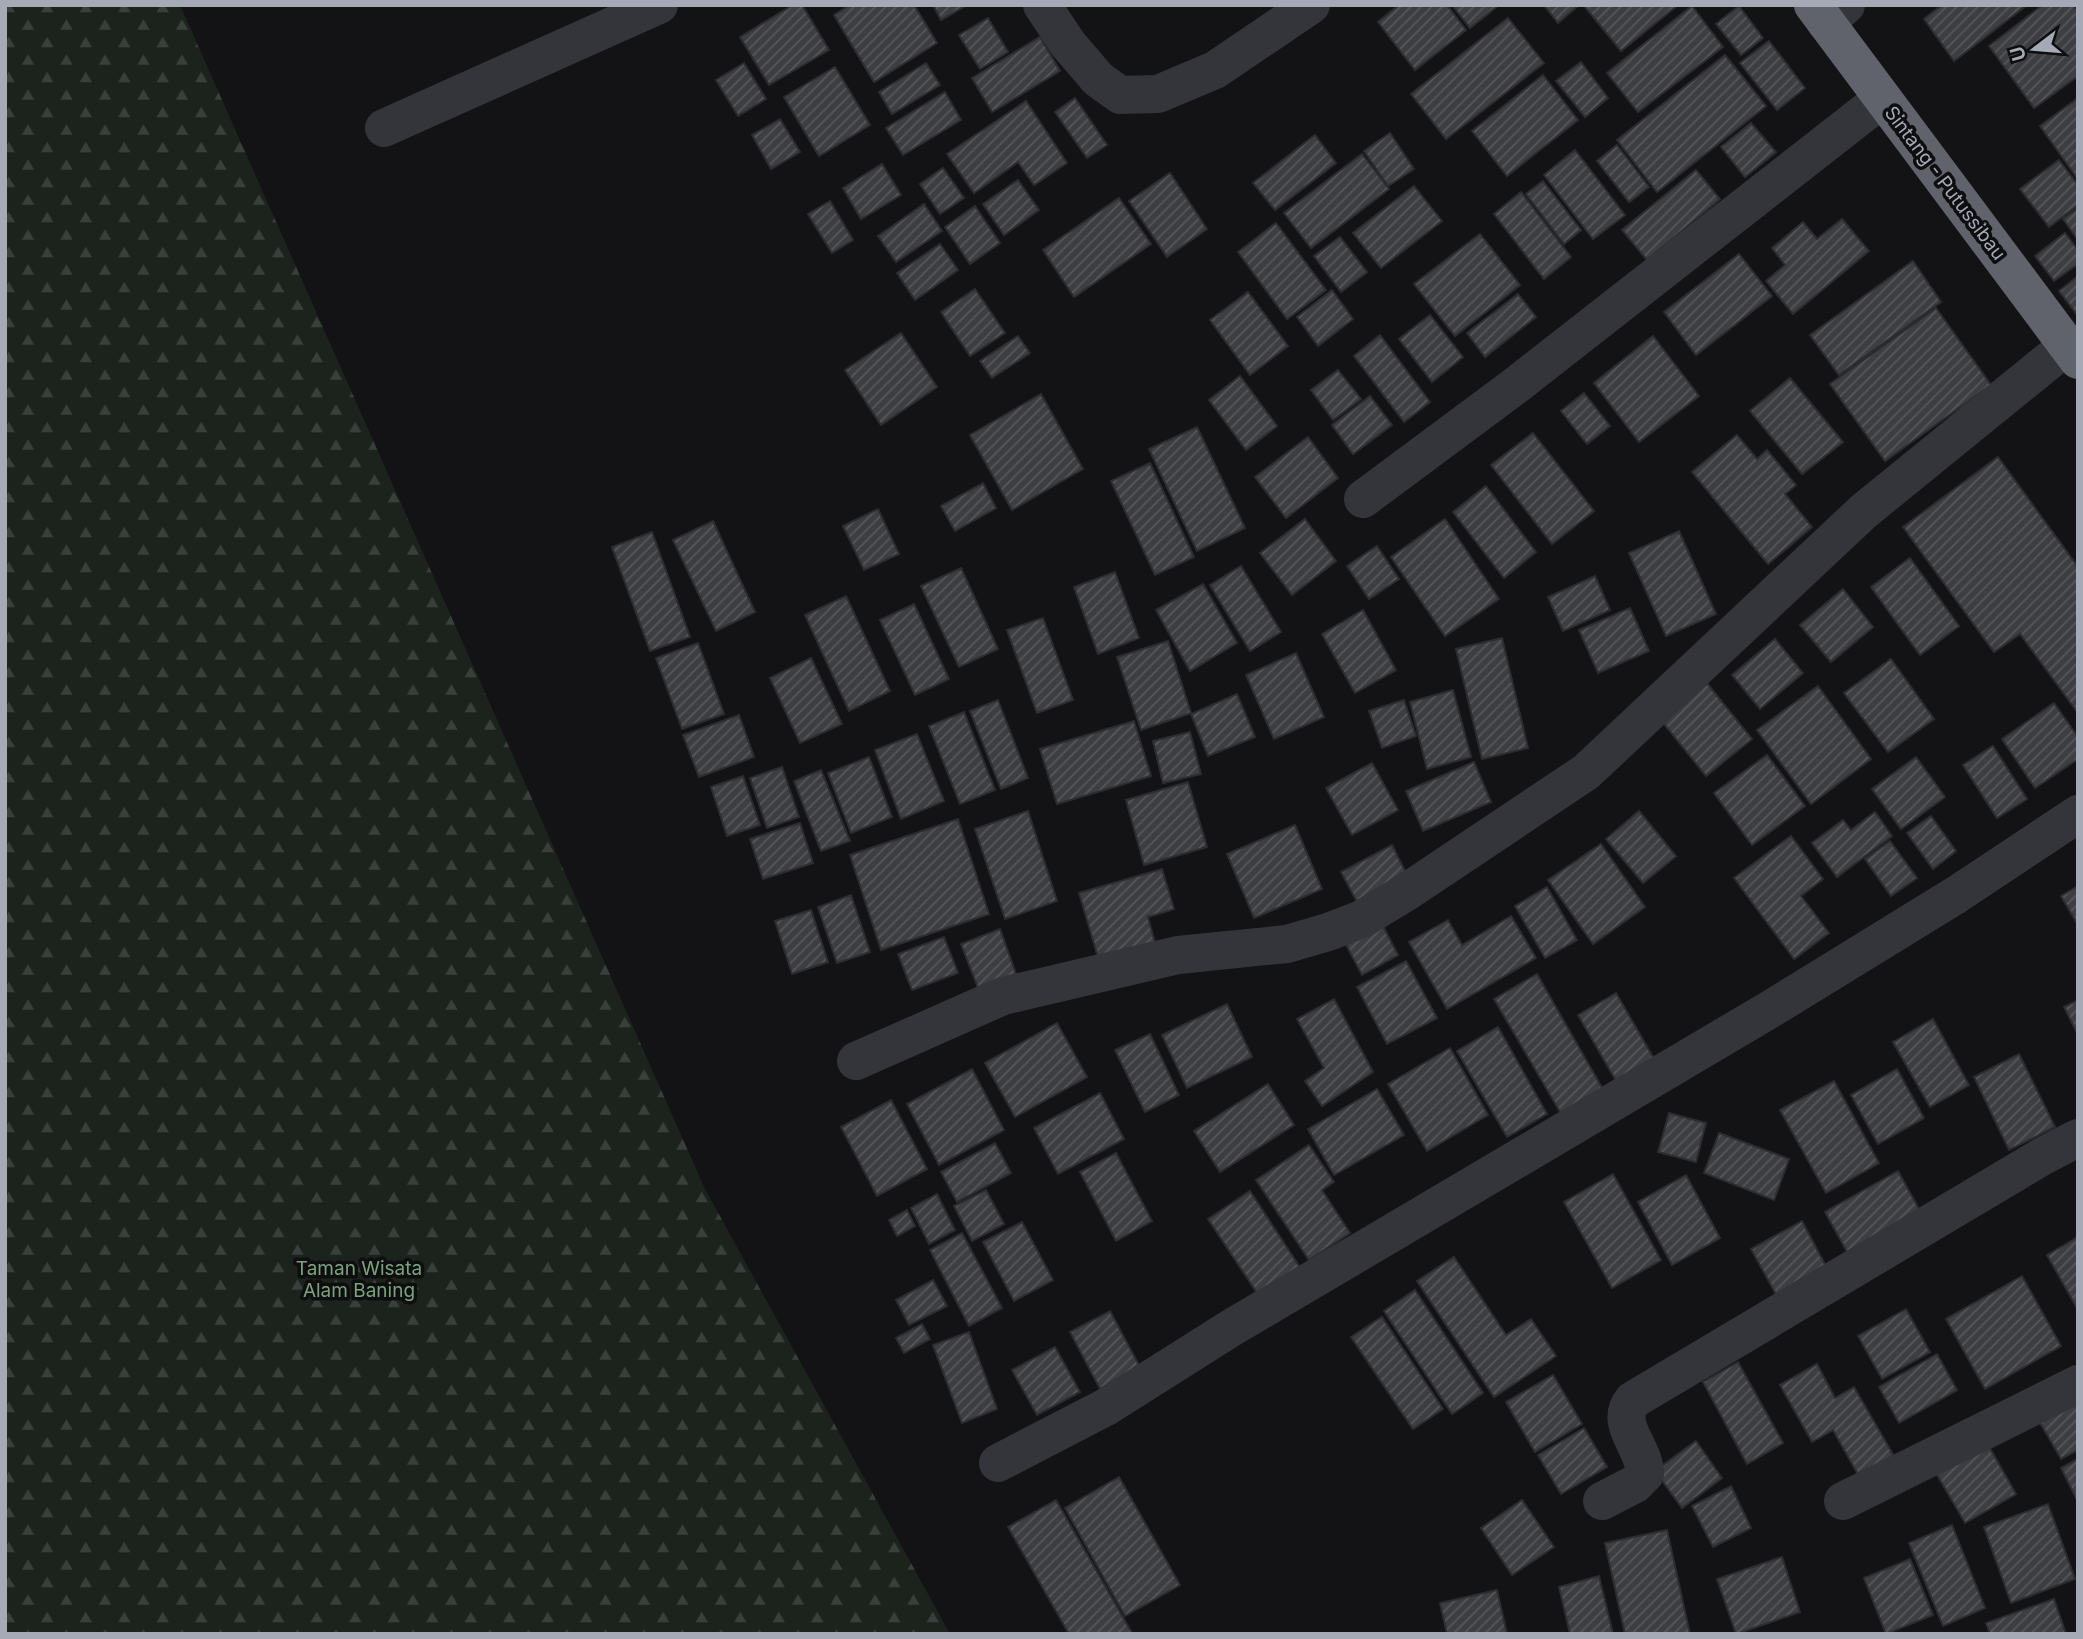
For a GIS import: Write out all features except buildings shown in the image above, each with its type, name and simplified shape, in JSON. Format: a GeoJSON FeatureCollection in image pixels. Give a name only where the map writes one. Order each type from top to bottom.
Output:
{"type":"FeatureCollection","features":[{"type":"Feature","properties":{"kind":"highway","name":"Sintang - Putussibau"},"geometry":{"type":"LineString","coordinates":[[1828,11],[1882,99],[2072,353]]}},
{"type":"Feature","properties":{"kind":"street"},"geometry":{"type":"LineString","coordinates":[[384,128],[659,5]]}},
{"type":"Feature","properties":{"kind":"street"},"geometry":{"type":"LineString","coordinates":[[1042,5],[1075,53],[1098,79],[1120,95],[1158,94],[1214,70],[1311,5]]}},
{"type":"Feature","properties":{"kind":"street"},"geometry":{"type":"LineString","coordinates":[[1363,499],[1537,369],[1882,99]]}},
{"type":"Feature","properties":{"kind":"street"},"geometry":{"type":"LineString","coordinates":[[856,1061],[1003,996],[1178,955],[1287,944],[1362,919],[1587,772],[1864,511],[2072,353]]}},
{"type":"Feature","properties":{"kind":"street"},"geometry":{"type":"LineString","coordinates":[[998,1463],[1106,1407],[1231,1328],[1769,1010],[1956,895],[2078,814]]}},
{"type":"Feature","properties":{"kind":"street"},"geometry":{"type":"LineString","coordinates":[[1602,1502],[1635,1484],[1645,1474],[1645,1464],[1625,1420],[1626,1409],[1633,1400],[2043,1156],[2078,1138]]}},
{"type":"Feature","properties":{"kind":"street"},"geometry":{"type":"LineString","coordinates":[[1843,1501],[2078,1384]]}},
{"type":"Feature","properties":{"kind":"green space","name":"Taman Wisata Alam Baning"},"geometry":{"type":"Polygon","coordinates":[[[5,5],[180,5],[705,1189],[950,1634],[5,1634],[5,5]]]}}]}
